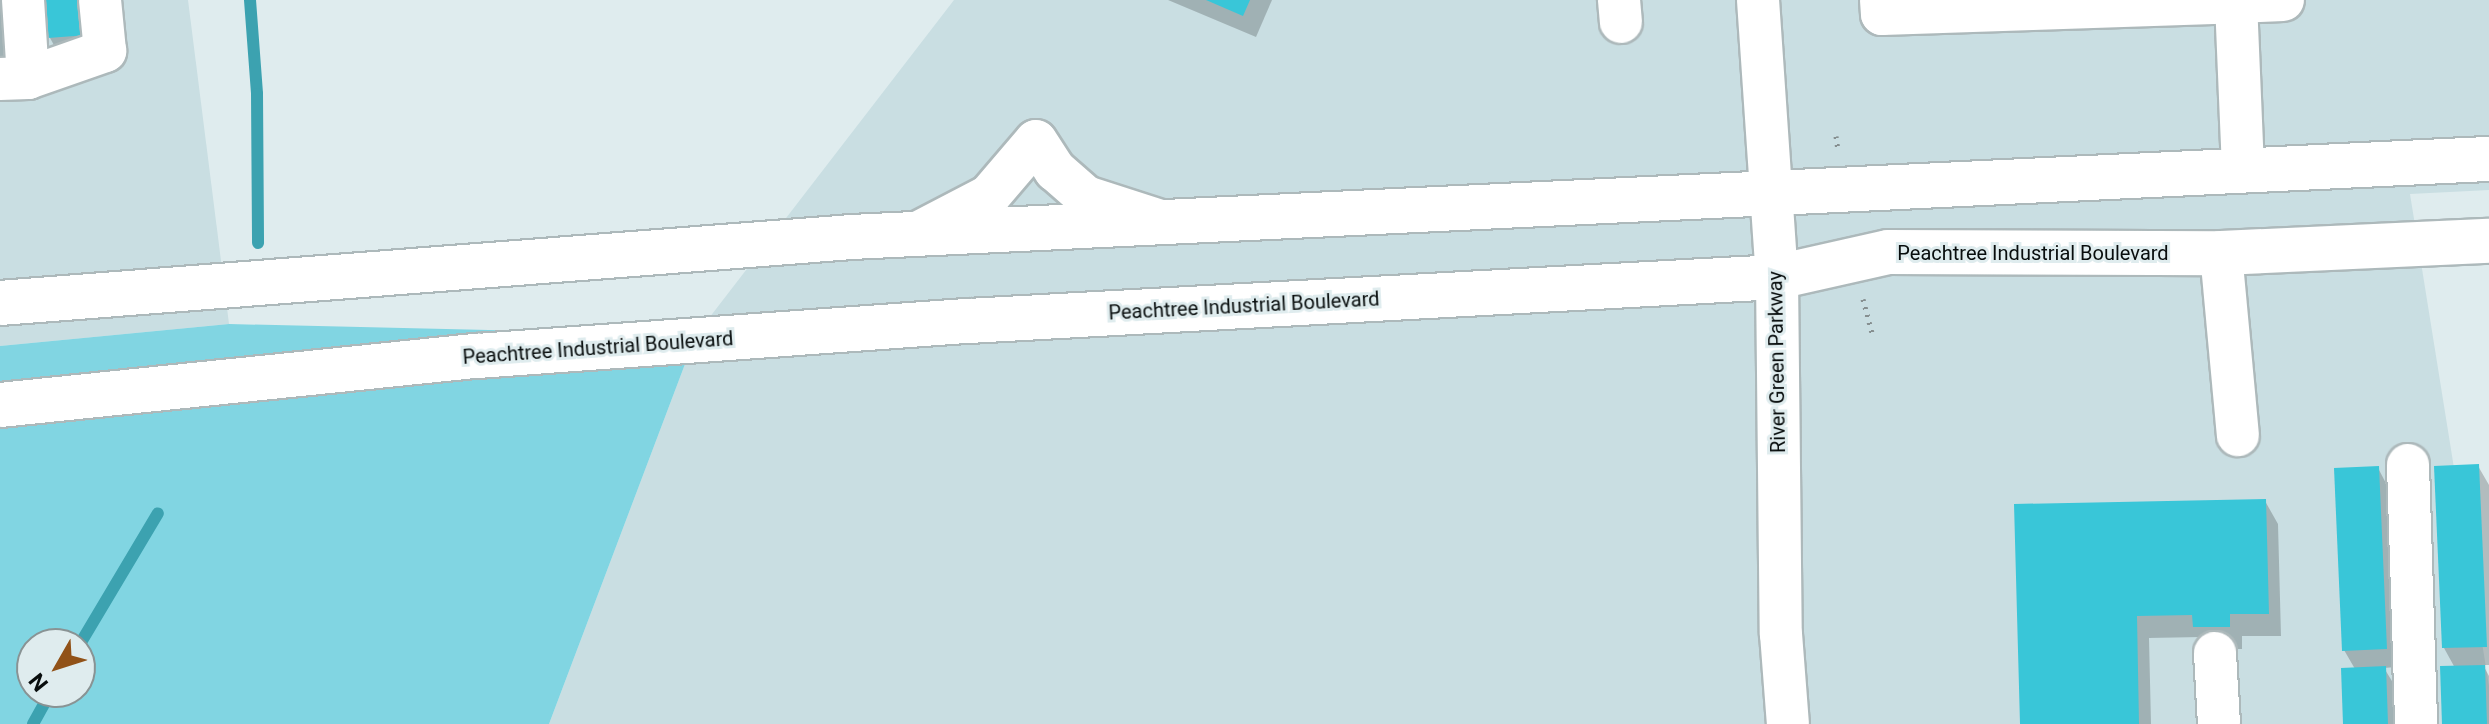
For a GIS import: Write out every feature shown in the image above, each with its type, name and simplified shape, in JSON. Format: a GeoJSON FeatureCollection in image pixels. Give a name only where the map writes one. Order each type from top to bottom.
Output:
{"type":"FeatureCollection","features":[{"type":"Feature","properties":{"kind":"highway"},"geometry":{"type":"LineString","coordinates":[[0,303],[914,235],[2489,159]]}},
{"type":"Feature","properties":{"kind":"highway","name":"Peachtree Industrial Boulevard"},"geometry":{"type":"LineString","coordinates":[[0,405],[477,356],[936,323],[1777,277],[1888,252],[2221,253],[2489,241]]}},
{"type":"Feature","properties":{"kind":"street"},"geometry":{"type":"LineString","coordinates":[[23,0],[14,78],[105,51],[100,0]]}},
{"type":"Feature","properties":{"kind":"street","name":"River Green Parkway"},"geometry":{"type":"LineString","coordinates":[[1758,0],[1777,277],[1781,634],[1788,724]]}},
{"type":"Feature","properties":{"kind":"street"},"geometry":{"type":"LineString","coordinates":[[1881,0],[1882,14],[2283,0]]}},
{"type":"Feature","properties":{"kind":"street"},"geometry":{"type":"LineString","coordinates":[[2236,2],[2243,171]]}},
{"type":"Feature","properties":{"kind":"street"},"geometry":{"type":"LineString","coordinates":[[914,235],[989,196],[1036,141],[1055,170],[1086,197],[1165,222]]}},
{"type":"Feature","properties":{"kind":"street"},"geometry":{"type":"LineString","coordinates":[[2221,253],[2238,435]]}},
{"type":"Feature","properties":{"kind":"street"},"geometry":{"type":"LineString","coordinates":[[2408,465],[2416,724]]}},
{"type":"Feature","properties":{"kind":"street"},"geometry":{"type":"LineString","coordinates":[[2215,653],[2219,724]]}},
{"type":"Feature","properties":{"kind":"shaded area"},"geometry":{"type":"Polygon","coordinates":[[[0,0],[188,0],[229,324],[0,346],[0,0]]]}},
{"type":"Feature","properties":{"kind":"shaded area"},"geometry":{"type":"Polygon","coordinates":[[[954,0],[2489,0],[2489,190],[2410,194],[2489,686],[2489,724],[549,724],[696,335],[954,0]]]}},
{"type":"Feature","properties":{"kind":"shaded area"},"geometry":{"type":"Polygon","coordinates":[[[229,324],[696,335],[549,724],[0,724],[0,346],[229,324]]]}},
{"type":"Feature","properties":{"kind":"building"},"geometry":{"type":"Polygon","coordinates":[[[45,0],[86,0],[88,35],[48,38],[45,0]]]}},
{"type":"Feature","properties":{"kind":"building"},"geometry":{"type":"Polygon","coordinates":[[[1206,0],[1250,0],[1243,16],[1206,0]]]}},
{"type":"Feature","properties":{"kind":"building"},"geometry":{"type":"Polygon","coordinates":[[[2479,464],[2487,647],[2442,648],[2434,466],[2479,464]]]}},
{"type":"Feature","properties":{"kind":"building"},"geometry":{"type":"Polygon","coordinates":[[[2379,466],[2387,649],[2342,651],[2334,468],[2379,466]]]}},
{"type":"Feature","properties":{"kind":"building"},"geometry":{"type":"Polygon","coordinates":[[[2266,499],[2269,614],[2230,614],[2230,627],[2193,627],[2192,615],[2137,616],[2139,724],[2020,724],[2014,504],[2266,499]]]}},
{"type":"Feature","properties":{"kind":"building"},"geometry":{"type":"Polygon","coordinates":[[[2485,665],[2487,724],[2442,724],[2440,666],[2485,665]]]}},
{"type":"Feature","properties":{"kind":"building"},"geometry":{"type":"Polygon","coordinates":[[[2386,666],[2388,724],[2343,724],[2341,668],[2386,666]]]}},
{"type":"Feature","properties":{"kind":"waterway"},"geometry":{"type":"LineString","coordinates":[[250,0],[257,94],[258,243]]}},
{"type":"Feature","properties":{"kind":"waterway"},"geometry":{"type":"LineString","coordinates":[[90,628],[158,513]]}},
{"type":"Feature","properties":{"kind":"waterway"},"geometry":{"type":"LineString","coordinates":[[33,724],[42,708]]}}]}
